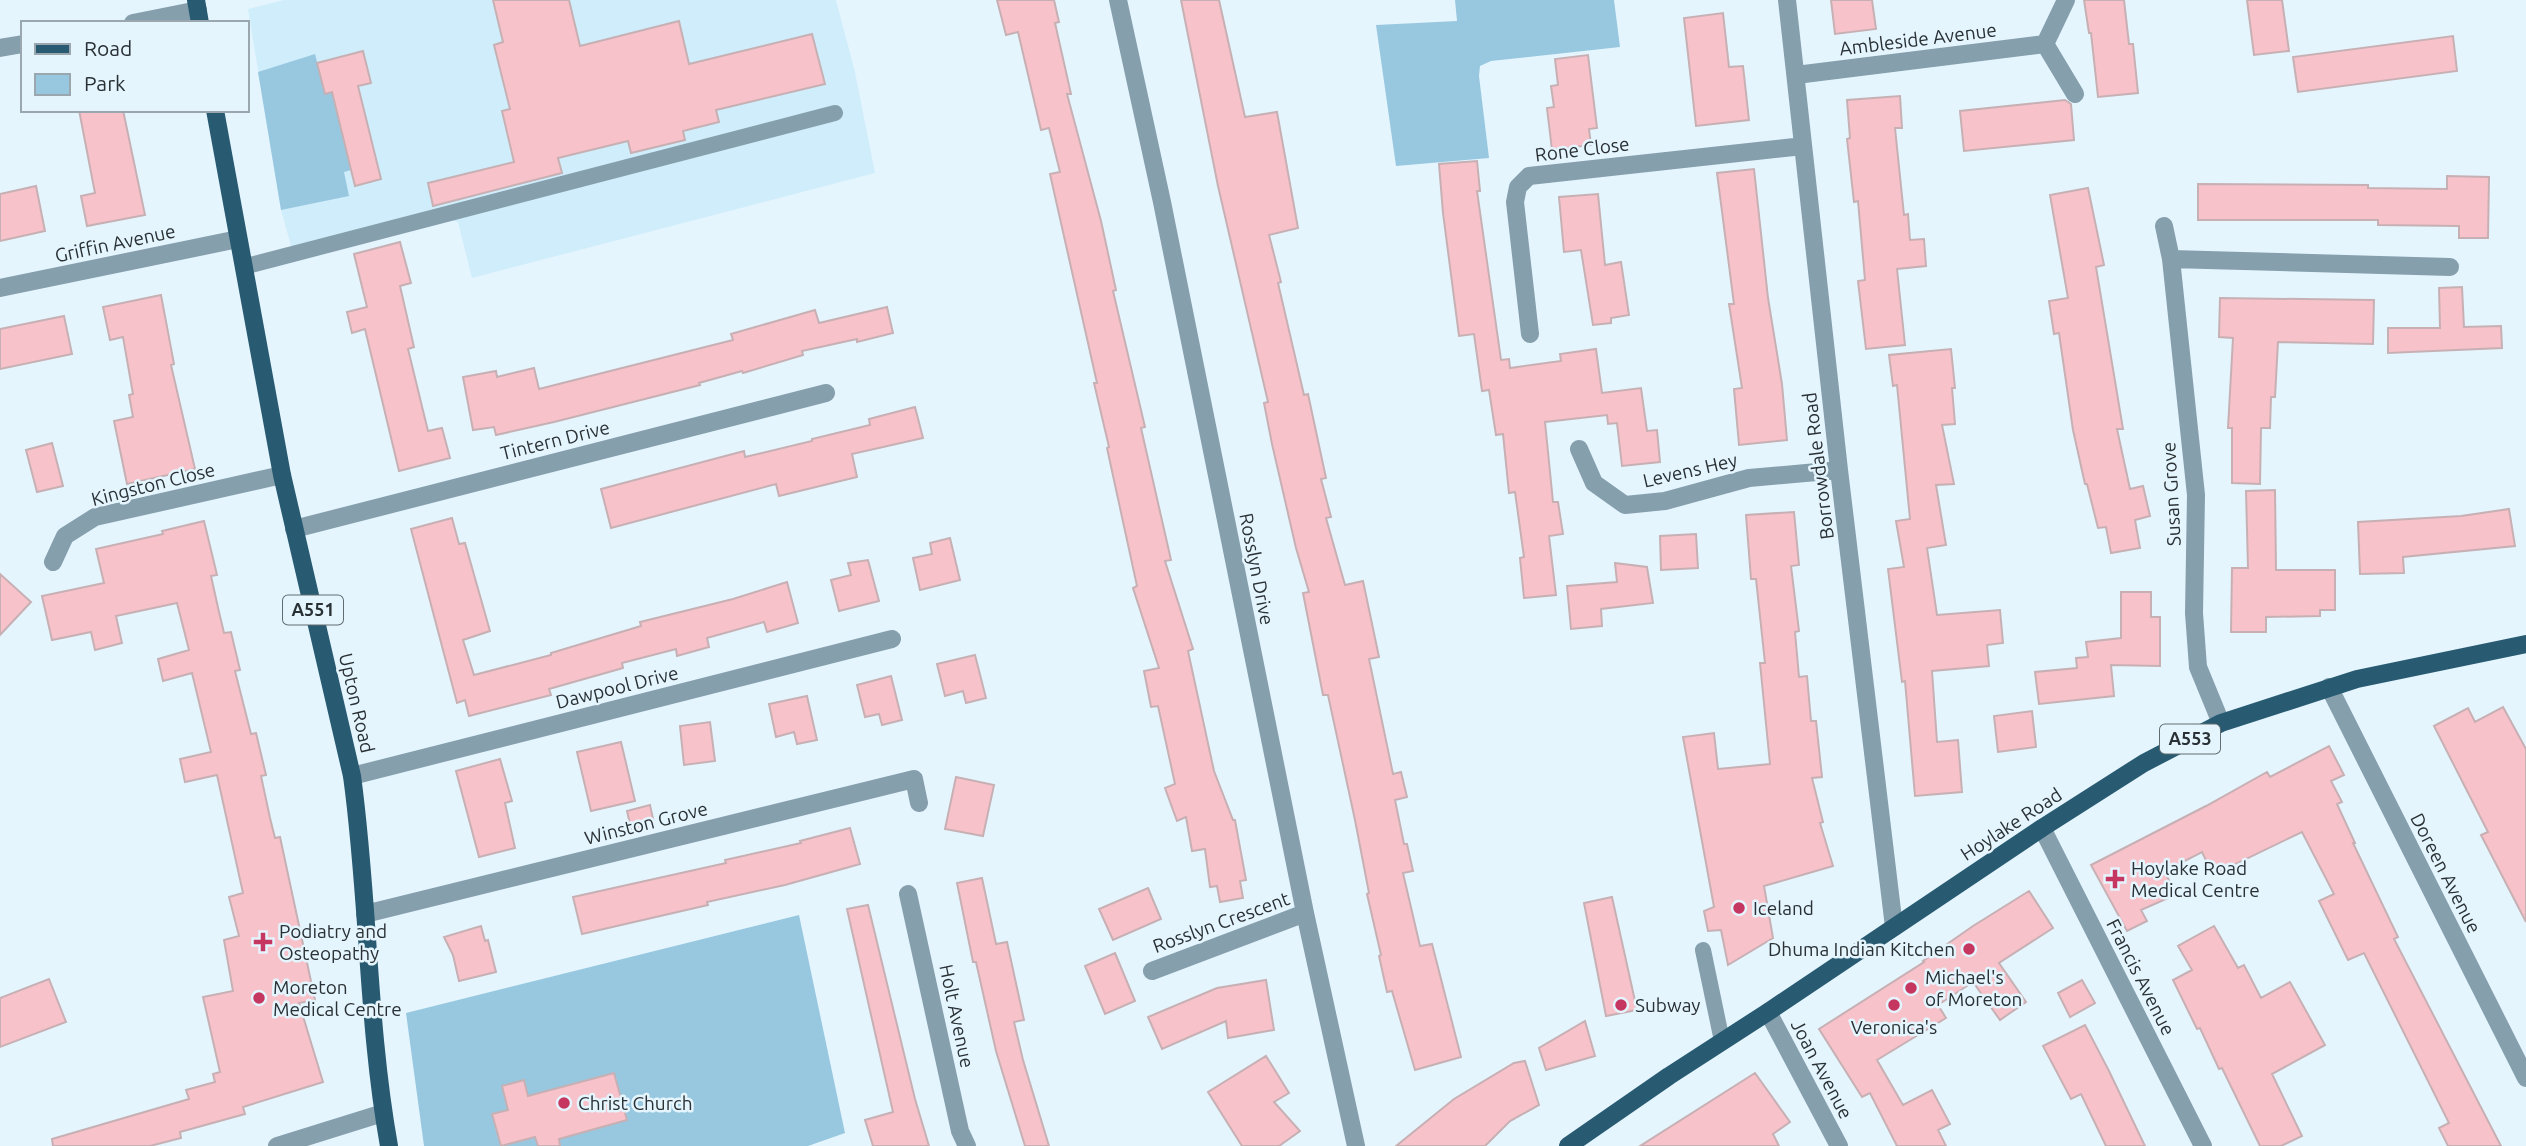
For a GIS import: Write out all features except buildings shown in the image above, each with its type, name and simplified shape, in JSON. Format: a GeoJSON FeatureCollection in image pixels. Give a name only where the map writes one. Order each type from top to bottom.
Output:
{"type":"FeatureCollection","features":[{"type":"Feature","properties":{"kind":"main road","name":"Upton Road"},"geometry":{"type":"LineString","coordinates":[[215,112],[282,475],[352,776],[383,1113],[389,1146]]}},
{"type":"Feature","properties":{"kind":"main road","name":"Hoylake Road"},"geometry":{"type":"LineString","coordinates":[[1568,1146],[2042,828],[2144,763],[2221,723],[2329,687],[2526,644]]}},
{"type":"Feature","properties":{"kind":"street","name":"Rosslyn Drive"},"geometry":{"type":"LineString","coordinates":[[1118,0],[1162,202],[1352,1144]]}},
{"type":"Feature","properties":{"kind":"street","name":"Borrowdale Road"},"geometry":{"type":"LineString","coordinates":[[1787,0],[1839,470],[1894,928]]}},
{"type":"Feature","properties":{"kind":"street"},"geometry":{"type":"LineString","coordinates":[[2066,0],[2045,44],[2076,94]]}},
{"type":"Feature","properties":{"kind":"street"},"geometry":{"type":"LineString","coordinates":[[144,21],[198,11]]}},
{"type":"Feature","properties":{"kind":"street"},"geometry":{"type":"LineString","coordinates":[[0,48],[21,44]]}},
{"type":"Feature","properties":{"kind":"street","name":"Ambleside Avenue"},"geometry":{"type":"LineString","coordinates":[[1796,75],[2045,44]]}},
{"type":"Feature","properties":{"kind":"street","name":"Rone Close"},"geometry":{"type":"LineString","coordinates":[[1530,334],[1515,202],[1518,187],[1529,176],[1803,146]]}},
{"type":"Feature","properties":{"kind":"street","name":"Susan Grove"},"geometry":{"type":"LineString","coordinates":[[2164,226],[2171,259],[2196,495],[2194,613],[2198,667],[2221,723]]}},
{"type":"Feature","properties":{"kind":"street","name":"Griffin Avenue"},"geometry":{"type":"LineString","coordinates":[[0,288],[238,239]]}},
{"type":"Feature","properties":{"kind":"street"},"geometry":{"type":"LineString","coordinates":[[2171,259],[2450,267]]}},
{"type":"Feature","properties":{"kind":"street","name":"Tintern Drive"},"geometry":{"type":"LineString","coordinates":[[294,529],[826,393]]}},
{"type":"Feature","properties":{"kind":"street","name":"Levens Hey"},"geometry":{"type":"LineString","coordinates":[[1579,450],[1594,483],[1625,505],[1665,501],[1749,478],[1839,470]]}},
{"type":"Feature","properties":{"kind":"street","name":"Kingston Close"},"geometry":{"type":"LineString","coordinates":[[53,562],[65,536],[95,517],[282,475]]}},
{"type":"Feature","properties":{"kind":"street","name":"Dawpool Drive"},"geometry":{"type":"LineString","coordinates":[[352,776],[892,639]]}},
{"type":"Feature","properties":{"kind":"street","name":"Doreen Avenue"},"geometry":{"type":"LineString","coordinates":[[2329,687],[2526,1078]]}},
{"type":"Feature","properties":{"kind":"street","name":"Winston Grove"},"geometry":{"type":"LineString","coordinates":[[365,914],[914,779],[919,803]]}},
{"type":"Feature","properties":{"kind":"street","name":"Francis Avenue"},"geometry":{"type":"LineString","coordinates":[[2042,828],[2203,1146]]}},
{"type":"Feature","properties":{"kind":"street","name":"Holt Avenue"},"geometry":{"type":"LineString","coordinates":[[908,894],[960,1131],[967,1146]]}},
{"type":"Feature","properties":{"kind":"street","name":"Rosslyn Crescent"},"geometry":{"type":"LineString","coordinates":[[1152,971],[1306,914]]}},
{"type":"Feature","properties":{"kind":"street","name":"Joan Avenue"},"geometry":{"type":"LineString","coordinates":[[1768,1012],[1839,1146]]}},
{"type":"Feature","properties":{"kind":"street"},"geometry":{"type":"LineString","coordinates":[[278,1146],[383,1113]]}},
{"type":"Feature","properties":{"kind":"lane"},"geometry":{"type":"LineString","coordinates":[[243,267],[835,113]]}},
{"type":"Feature","properties":{"kind":"lane"},"geometry":{"type":"LineString","coordinates":[[1703,950],[1722,1041]]}},
{"type":"Feature","properties":{"kind":"shaded area"},"geometry":{"type":"Polygon","coordinates":[[[284,0],[836,0],[855,72],[875,173],[472,278],[458,222],[451,220],[295,260],[281,210],[248,9],[284,0]]]}},
{"type":"Feature","properties":{"kind":"green space"},"geometry":{"type":"Polygon","coordinates":[[[1455,0],[1614,0],[1620,47],[1491,61],[1480,66],[1489,158],[1396,166],[1376,25],[1457,21],[1455,0]]]}},
{"type":"Feature","properties":{"kind":"green space"},"geometry":{"type":"Polygon","coordinates":[[[315,54],[325,93],[332,92],[351,170],[344,172],[349,196],[281,210],[258,72],[315,54]]]}},
{"type":"Feature","properties":{"kind":"green space"},"geometry":{"type":"Polygon","coordinates":[[[799,915],[845,1133],[808,1146],[424,1146],[406,1013],[799,915]]]}},
{"type":"Feature","properties":{"kind":"place","name":"Hoylake Road Medical Centre"},"geometry":{"type":"Point","coordinates":[2115,879]}},
{"type":"Feature","properties":{"kind":"place","name":"Iceland"},"geometry":{"type":"Point","coordinates":[1739,908]}},
{"type":"Feature","properties":{"kind":"place","name":"Podiatry and Osteopathy"},"geometry":{"type":"Point","coordinates":[263,942]}},
{"type":"Feature","properties":{"kind":"place","name":"Dhuma Indian Kitchen"},"geometry":{"type":"Point","coordinates":[1969,949]}},
{"type":"Feature","properties":{"kind":"place","name":"Michael's of Moreton"},"geometry":{"type":"Point","coordinates":[1911,988]}},
{"type":"Feature","properties":{"kind":"place","name":"Moreton Medical Centre"},"geometry":{"type":"Point","coordinates":[259,998]}},
{"type":"Feature","properties":{"kind":"place","name":"Subway"},"geometry":{"type":"Point","coordinates":[1621,1005]}},
{"type":"Feature","properties":{"kind":"place","name":"Veronica's"},"geometry":{"type":"Point","coordinates":[1894,1005]}},
{"type":"Feature","properties":{"kind":"place","name":"Christ Church"},"geometry":{"type":"Point","coordinates":[564,1103]}}]}
